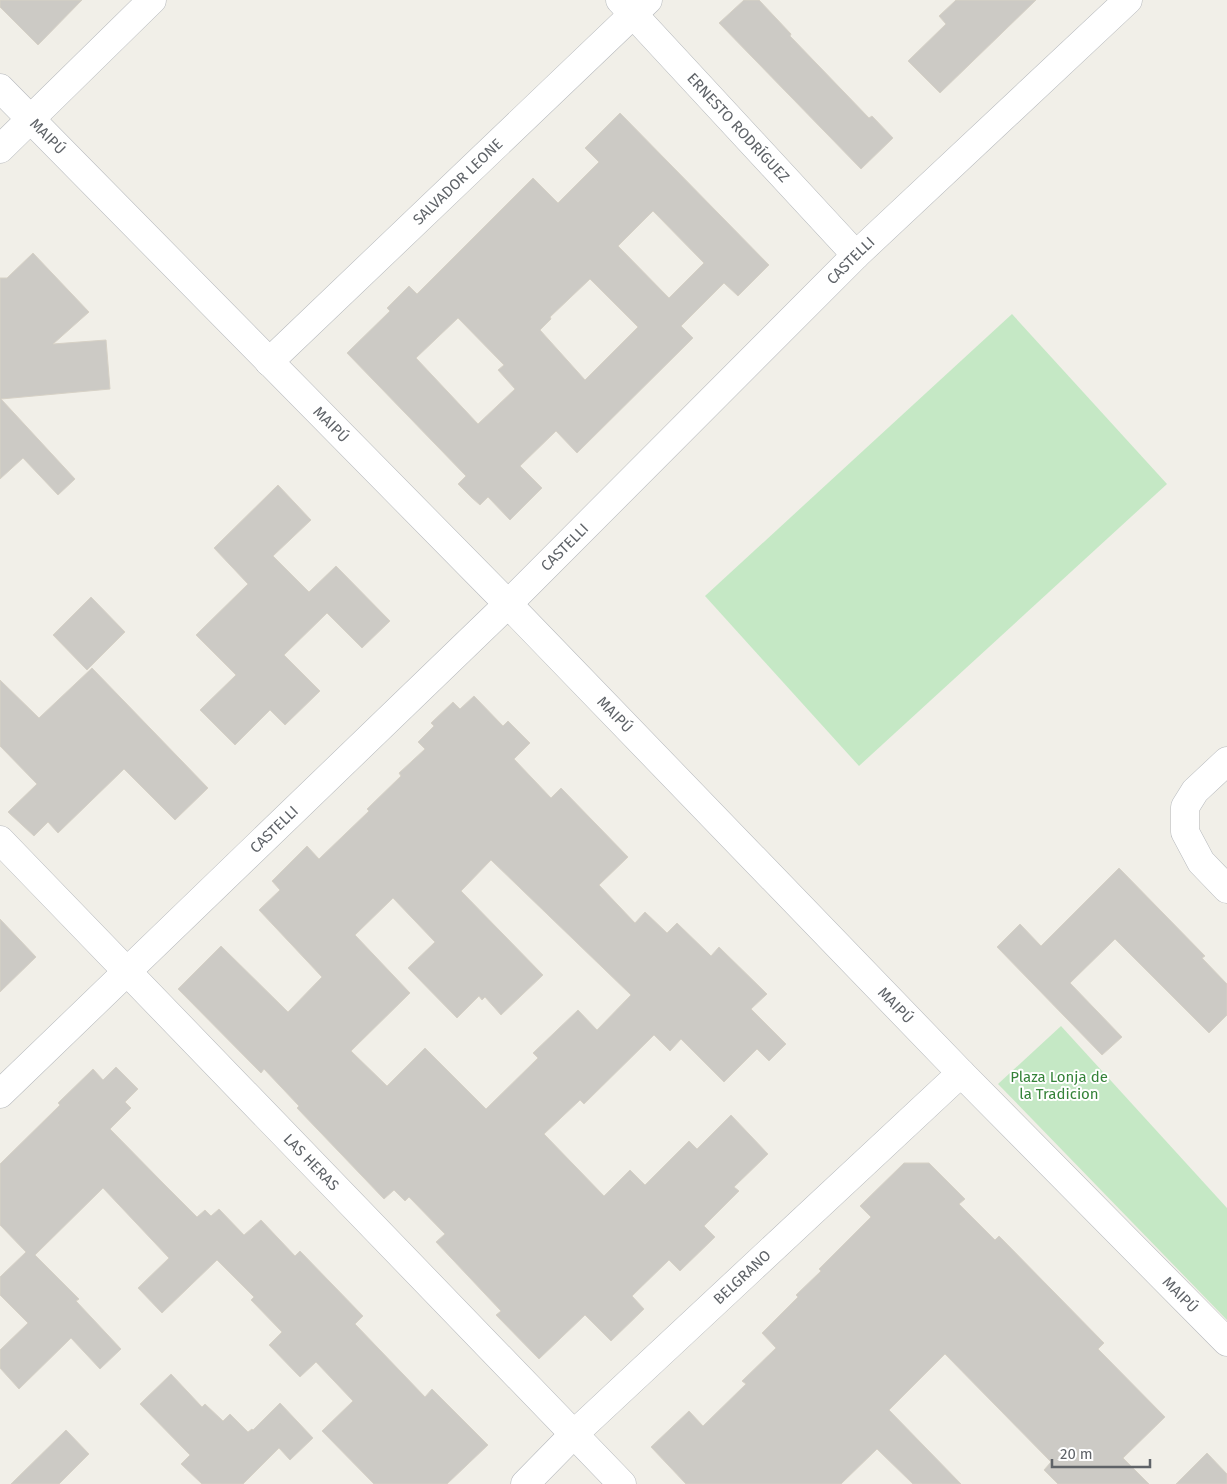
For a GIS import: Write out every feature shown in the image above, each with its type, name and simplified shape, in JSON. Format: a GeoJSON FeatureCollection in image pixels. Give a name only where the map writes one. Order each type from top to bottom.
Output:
{"type":"FeatureCollection","features":[{"type":"Feature","properties":{"kind":"street"},"geometry":{"type":"LineString","coordinates":[[0,149],[152,0]]}},
{"type":"Feature","properties":{"kind":"street","name":"CASTELLI"},"geometry":{"type":"LineString","coordinates":[[0,1094],[508,604],[856,255],[1128,0]]}},
{"type":"Feature","properties":{"kind":"street","name":"ERNESTO RODRÍGUEZ"},"geometry":{"type":"LineString","coordinates":[[634,5],[856,255]]}},
{"type":"Feature","properties":{"kind":"street","name":"SALVADOR LEONE"},"geometry":{"type":"LineString","coordinates":[[269,362],[634,5]]}},
{"type":"Feature","properties":{"kind":"street","name":"MAIPÚ"},"geometry":{"type":"LineString","coordinates":[[0,88],[508,604],[961,1073],[1227,1342]]}},
{"type":"Feature","properties":{"kind":"street"},"geometry":{"type":"LineString","coordinates":[[1227,761],[1195,791],[1185,807],[1185,832],[1200,862],[1227,889]]}},
{"type":"Feature","properties":{"kind":"street","name":"LAS HERAS"},"geometry":{"type":"LineString","coordinates":[[0,840],[622,1484]]}},
{"type":"Feature","properties":{"kind":"street","name":"BELGRANO"},"geometry":{"type":"LineString","coordinates":[[525,1484],[574,1434],[961,1073]]}},
{"type":"Feature","properties":{"kind":"green space"},"geometry":{"type":"Polygon","coordinates":[[[1012,314],[1167,484],[859,766],[705,596],[1012,314]]]}},
{"type":"Feature","properties":{"kind":"green space","name":"Plaza Lonja de la Tradicion"},"geometry":{"type":"Polygon","coordinates":[[[1061,1026],[1227,1208],[1227,1320],[998,1084],[1061,1026]]]}},
{"type":"Feature","properties":{"kind":"building"},"geometry":{"type":"Polygon","coordinates":[[[0,0],[82,0],[38,45],[0,7],[0,0]]]}},
{"type":"Feature","properties":{"kind":"building"},"geometry":{"type":"Polygon","coordinates":[[[744,0],[759,0],[791,34],[790,36],[869,118],[872,116],[893,138],[861,169],[719,23],[744,0]]]}},
{"type":"Feature","properties":{"kind":"building"},"geometry":{"type":"Polygon","coordinates":[[[956,0],[1036,0],[940,93],[908,61],[946,24],[939,16],[956,0]]]}},
{"type":"Feature","properties":{"kind":"building"},"geometry":{"type":"Polygon","coordinates":[[[620,113],[769,265],[738,296],[724,283],[681,326],[693,338],[577,453],[556,431],[520,466],[542,488],[510,520],[488,497],[480,505],[458,484],[466,476],[347,353],[390,311],[387,308],[409,286],[417,294],[533,178],[558,203],[599,162],[585,148],[620,113]],[[653,211],[618,246],[669,298],[704,263],[653,211]],[[590,279],[550,317],[551,319],[540,330],[585,380],[638,327],[590,279]],[[458,318],[416,358],[478,424],[515,389],[498,370],[504,365],[458,318]]]}},
{"type":"Feature","properties":{"kind":"building"},"geometry":{"type":"Polygon","coordinates":[[[33,253],[89,312],[53,344],[106,340],[110,389],[1,399],[75,479],[58,495],[23,458],[0,479],[0,278],[7,278],[33,253]]]}},
{"type":"Feature","properties":{"kind":"building"},"geometry":{"type":"Polygon","coordinates":[[[278,485],[311,520],[273,556],[309,592],[336,566],[390,621],[362,648],[327,613],[284,655],[320,691],[285,725],[270,710],[235,745],[200,710],[236,675],[196,635],[248,584],[214,548],[278,485]]]}},
{"type":"Feature","properties":{"kind":"building"},"geometry":{"type":"Polygon","coordinates":[[[91,597],[125,632],[87,670],[53,635],[91,597]]]}},
{"type":"Feature","properties":{"kind":"building"},"geometry":{"type":"Polygon","coordinates":[[[92,668],[208,788],[175,820],[124,769],[58,833],[48,822],[34,836],[8,812],[37,784],[0,746],[0,680],[39,718],[92,668]]]}},
{"type":"Feature","properties":{"kind":"building"},"geometry":{"type":"Polygon","coordinates":[[[474,696],[503,726],[508,721],[530,743],[514,759],[551,798],[561,788],[628,857],[599,885],[635,923],[645,912],[667,933],[677,923],[711,956],[719,947],[767,994],[751,1009],[786,1044],[769,1061],[757,1049],[724,1082],[681,1039],[670,1051],[654,1035],[584,1104],[580,1100],[544,1134],[604,1196],[630,1170],[645,1185],[689,1141],[697,1149],[731,1115],[768,1154],[734,1187],[739,1191],[704,1226],[715,1237],[680,1271],[669,1260],[632,1296],[644,1309],[611,1341],[585,1315],[539,1359],[496,1315],[501,1311],[436,1242],[445,1234],[409,1197],[405,1201],[394,1190],[384,1199],[297,1108],[299,1106],[264,1069],[261,1073],[178,989],[221,946],[288,1012],[322,977],[259,910],[280,890],[272,881],[307,846],[319,859],[369,811],[367,809],[401,776],[399,773],[425,749],[418,742],[434,726],[431,723],[453,702],[460,709],[474,696]],[[491,860],[461,891],[543,975],[501,1015],[485,997],[482,1000],[479,996],[457,1018],[408,968],[435,942],[393,898],[355,935],[410,993],[351,1051],[387,1086],[425,1048],[486,1109],[538,1058],[533,1053],[578,1010],[597,1030],[631,995],[491,860]]]}},
{"type":"Feature","properties":{"kind":"building"},"geometry":{"type":"Polygon","coordinates":[[[1119,868],[1205,956],[1202,958],[1227,984],[1227,1015],[1209,1033],[1115,939],[1070,983],[1122,1037],[1102,1055],[997,947],[1020,924],[1041,946],[1119,868]]]}},
{"type":"Feature","properties":{"kind":"building"},"geometry":{"type":"Polygon","coordinates":[[[0,919],[36,957],[0,992],[0,919]]]}},
{"type":"Feature","properties":{"kind":"building"},"geometry":{"type":"Polygon","coordinates":[[[116,1067],[138,1089],[125,1102],[131,1108],[110,1129],[162,1182],[197,1217],[205,1210],[211,1216],[219,1209],[244,1235],[261,1220],[295,1256],[300,1251],[363,1316],[355,1324],[425,1397],[432,1389],[488,1445],[447,1484],[374,1484],[322,1431],[353,1401],[316,1362],[300,1377],[269,1345],[282,1332],[251,1300],[254,1297],[217,1260],[162,1313],[138,1288],[169,1258],[103,1188],[35,1255],[79,1299],[76,1301],[121,1349],[100,1369],[71,1338],[19,1389],[0,1368],[0,1350],[28,1323],[0,1295],[0,1277],[26,1252],[0,1225],[0,1164],[60,1105],[58,1103],[93,1069],[103,1080],[116,1067]]]}},
{"type":"Feature","properties":{"kind":"building"},"geometry":{"type":"Polygon","coordinates":[[[904,1163],[929,1163],[965,1199],[959,1204],[995,1240],[999,1236],[1104,1343],[1098,1349],[1165,1417],[1123,1458],[1149,1484],[1058,1484],[1044,1470],[1051,1462],[945,1354],[889,1410],[961,1484],[913,1484],[877,1449],[841,1484],[686,1484],[651,1447],[689,1411],[703,1426],[746,1384],[742,1381],[776,1348],[762,1333],[798,1297],[796,1295],[821,1271],[819,1269],[871,1217],[860,1206],[904,1163]]]}},
{"type":"Feature","properties":{"kind":"building"},"geometry":{"type":"Polygon","coordinates":[[[171,1374],[202,1407],[205,1404],[223,1421],[230,1414],[248,1432],[253,1430],[280,1403],[313,1438],[290,1460],[279,1448],[243,1484],[202,1484],[181,1464],[190,1455],[140,1404],[171,1374]]]}},
{"type":"Feature","properties":{"kind":"building"},"geometry":{"type":"Polygon","coordinates":[[[66,1430],[89,1454],[59,1484],[11,1484],[66,1430]]]}},
{"type":"Feature","properties":{"kind":"building"},"geometry":{"type":"Polygon","coordinates":[[[1207,1453],[1227,1474],[1227,1484],[1176,1484],[1207,1453]]]}}]}
